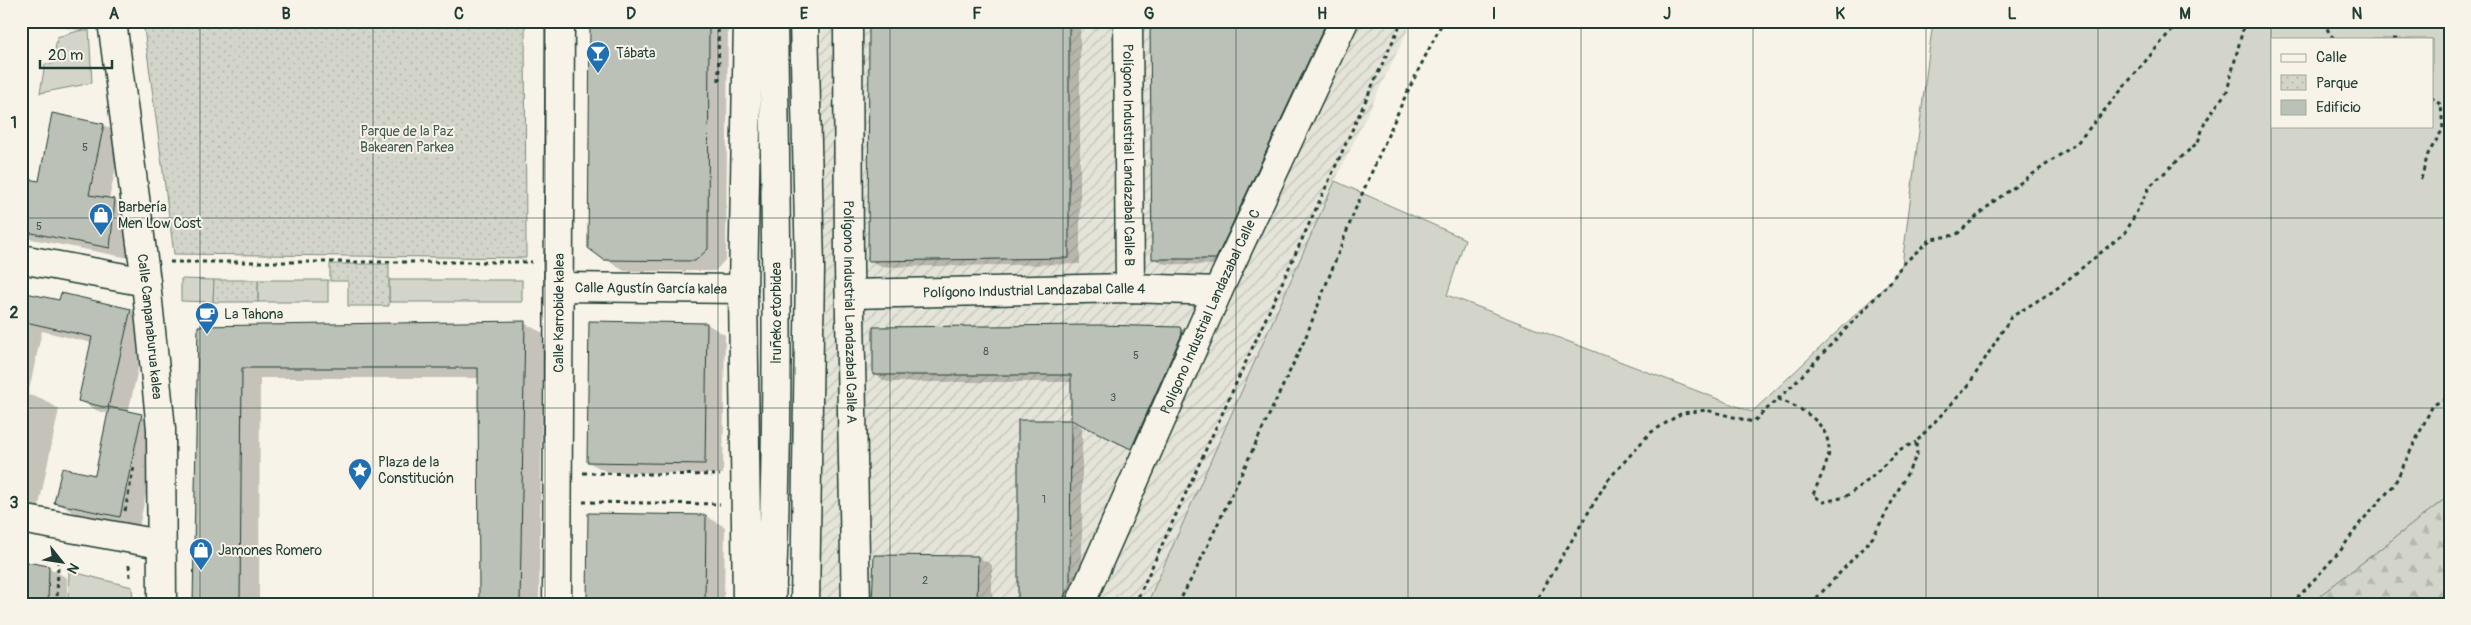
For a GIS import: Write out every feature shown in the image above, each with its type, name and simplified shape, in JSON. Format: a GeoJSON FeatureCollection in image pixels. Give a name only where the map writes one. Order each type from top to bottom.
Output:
{"type":"FeatureCollection","features":[{"type":"Feature","properties":{"kind":"street","name":"Calle Canpanaburua kalea"},"geometry":{"type":"LineString","coordinates":[[112,21],[155,272],[161,429],[160,544],[162,604]]}},
{"type":"Feature","properties":{"kind":"street","name":"Calle Karrobide kalea"},"geometry":{"type":"LineString","coordinates":[[556,604],[560,21]]}},
{"type":"Feature","properties":{"kind":"street"},"geometry":{"type":"LineString","coordinates":[[747,604],[743,289],[748,21]]}},
{"type":"Feature","properties":{"kind":"street","name":"Iruñeko etorbidea"},"geometry":{"type":"LineString","coordinates":[[771,604],[775,518],[776,286],[773,21]]}},
{"type":"Feature","properties":{"kind":"street"},"geometry":{"type":"LineString","coordinates":[[804,21],[810,266],[805,604]]}},
{"type":"Feature","properties":{"kind":"street","name":"Polígono Industrial Landazabal Calle A"},"geometry":{"type":"LineString","coordinates":[[848,21],[850,294],[856,604]]}},
{"type":"Feature","properties":{"kind":"street","name":"Polígono Industrial Landazabal Calle B"},"geometry":{"type":"LineString","coordinates":[[1128,21],[1130,288]]}},
{"type":"Feature","properties":{"kind":"street","name":"Polígono Industrial Landazabal Calle C"},"geometry":{"type":"LineString","coordinates":[[1080,604],[1218,291],[1344,21]]}},
{"type":"Feature","properties":{"kind":"street"},"geometry":{"type":"LineString","coordinates":[[21,259],[155,272]]}},
{"type":"Feature","properties":{"kind":"street","name":"Calle Agustín García kalea"},"geometry":{"type":"LineString","coordinates":[[559,288],[743,289]]}},
{"type":"Feature","properties":{"kind":"street","name":"Polígono Industrial Landazabal Calle 4"},"geometry":{"type":"LineString","coordinates":[[850,294],[1130,288],[1218,291]]}},
{"type":"Feature","properties":{"kind":"street"},"geometry":{"type":"LineString","coordinates":[[21,519],[160,544]]}},
{"type":"Feature","properties":{"kind":"path"},"geometry":{"type":"LineString","coordinates":[[718,21],[719,90]]}},
{"type":"Feature","properties":{"kind":"path"},"geometry":{"type":"LineString","coordinates":[[1135,604],[1402,21]]}},
{"type":"Feature","properties":{"kind":"path"},"geometry":{"type":"LineString","coordinates":[[1178,604],[1196,570],[1304,339],[1355,210],[1403,101],[1443,21]]}},
{"type":"Feature","properties":{"kind":"path"},"geometry":{"type":"LineString","coordinates":[[1534,604],[1607,480],[1650,433],[1682,413],[1706,410],[1753,422],[1891,281],[1902,265],[1931,240],[1956,235],[1993,202],[2077,143],[2179,21]]}},
{"type":"Feature","properties":{"kind":"path"},"geometry":{"type":"LineString","coordinates":[[1778,398],[1802,409],[1822,428],[1829,452],[1813,495],[1824,502],[1845,498],[1870,479],[1899,450],[1916,442],[1968,386],[2011,317],[2055,290],[2126,232],[2150,186],[2198,142],[2205,122],[2227,91],[2245,21]]}},
{"type":"Feature","properties":{"kind":"path"},"geometry":{"type":"LineString","coordinates":[[2324,21],[2330,35],[2334,38]]}},
{"type":"Feature","properties":{"kind":"path"},"geometry":{"type":"LineString","coordinates":[[2421,179],[2428,154],[2443,129],[2441,105],[2434,100]]}},
{"type":"Feature","properties":{"kind":"path"},"geometry":{"type":"LineString","coordinates":[[155,272],[532,263],[532,254]]}},
{"type":"Feature","properties":{"kind":"path"},"geometry":{"type":"LineString","coordinates":[[2292,604],[2341,550],[2360,523],[2394,485],[2433,405],[2450,397]]}},
{"type":"Feature","properties":{"kind":"path"},"geometry":{"type":"LineString","coordinates":[[1811,604],[1873,537],[1917,454],[1916,442]]}},
{"type":"Feature","properties":{"kind":"path"},"geometry":{"type":"LineString","coordinates":[[720,465],[720,484]]}},
{"type":"Feature","properties":{"kind":"path"},"geometry":{"type":"LineString","coordinates":[[581,482],[581,473],[720,474]]}},
{"type":"Feature","properties":{"kind":"path"},"geometry":{"type":"LineString","coordinates":[[581,492],[581,511]]}},
{"type":"Feature","properties":{"kind":"path"},"geometry":{"type":"LineString","coordinates":[[720,494],[720,514]]}},
{"type":"Feature","properties":{"kind":"path"},"geometry":{"type":"LineString","coordinates":[[581,502],[720,504]]}},
{"type":"Feature","properties":{"kind":"path"},"geometry":{"type":"LineString","coordinates":[[129,558],[130,577]]}},
{"type":"Feature","properties":{"kind":"path"},"geometry":{"type":"LineString","coordinates":[[57,604],[58,562]]}},
{"type":"Feature","properties":{"kind":"shaded area"},"geometry":{"type":"Polygon","coordinates":[[[821,21],[1412,21],[1335,181],[1147,604],[813,604],[821,279],[821,21]]]}},
{"type":"Feature","properties":{"kind":"green space","name":"Parque de la Paz Bakearen Parkea"},"geometry":{"type":"Polygon","coordinates":[[[143,21],[525,21],[526,258],[174,254],[143,21]]]}},
{"type":"Feature","properties":{"kind":"green space"},"geometry":{"type":"Polygon","coordinates":[[[1933,21],[2450,21],[2450,495],[2309,604],[1147,604],[1335,181],[1465,239],[1447,295],[1752,412],[1891,281],[1902,265],[1933,21]]]}},
{"type":"Feature","properties":{"kind":"green space"},"geometry":{"type":"Polygon","coordinates":[[[89,28],[92,83],[40,93],[45,64],[53,64],[57,37],[89,28]]]}},
{"type":"Feature","properties":{"kind":"green space"},"geometry":{"type":"Polygon","coordinates":[[[330,264],[389,264],[389,306],[348,306],[348,281],[330,281],[330,264]]]}},
{"type":"Feature","properties":{"kind":"green space"},"geometry":{"type":"Polygon","coordinates":[[[181,279],[214,280],[213,302],[181,301],[181,279]]]}},
{"type":"Feature","properties":{"kind":"green space"},"geometry":{"type":"Polygon","coordinates":[[[214,280],[258,280],[258,302],[213,302],[214,280]]]}},
{"type":"Feature","properties":{"kind":"green space"},"geometry":{"type":"Polygon","coordinates":[[[258,280],[328,280],[328,302],[258,302],[258,280]]]}},
{"type":"Feature","properties":{"kind":"green space"},"geometry":{"type":"Polygon","coordinates":[[[389,280],[522,280],[522,302],[389,302],[389,280]]]}},
{"type":"Feature","properties":{"kind":"green space"},"geometry":{"type":"Polygon","coordinates":[[[2450,495],[2450,604],[2309,604],[2450,495]]]}},
{"type":"Feature","properties":{"kind":"green space"},"geometry":{"type":"Polygon","coordinates":[[[69,571],[132,587],[133,604],[68,604],[69,571]]]}},
{"type":"Feature","properties":{"kind":"building"},"geometry":{"type":"Polygon","coordinates":[[[590,21],[709,21],[708,249],[695,261],[604,260],[588,248],[590,21]]]}},
{"type":"Feature","properties":{"kind":"building"},"geometry":{"type":"Polygon","coordinates":[[[869,21],[1069,21],[1069,258],[868,261],[869,21]]]}},
{"type":"Feature","properties":{"kind":"building"},"geometry":{"type":"Polygon","coordinates":[[[1150,21],[1327,21],[1216,259],[1152,259],[1150,21]]]}},
{"type":"Feature","properties":{"kind":"building"},"geometry":{"type":"Polygon","coordinates":[[[52,113],[104,124],[89,195],[115,199],[110,248],[21,231],[21,178],[39,181],[52,113]]]}},
{"type":"Feature","properties":{"kind":"building"},"geometry":{"type":"Polygon","coordinates":[[[21,292],[59,300],[61,293],[131,309],[108,408],[78,401],[92,337],[21,321],[21,292]]]}},
{"type":"Feature","properties":{"kind":"building"},"geometry":{"type":"Polygon","coordinates":[[[525,321],[520,604],[479,604],[478,368],[242,368],[240,604],[193,604],[198,326],[525,321]]]}},
{"type":"Feature","properties":{"kind":"building"},"geometry":{"type":"Polygon","coordinates":[[[589,321],[707,323],[705,464],[587,462],[589,321]]]}},
{"type":"Feature","properties":{"kind":"building"},"geometry":{"type":"Polygon","coordinates":[[[1098,325],[1180,327],[1182,334],[1131,449],[1071,420],[1071,375],[873,375],[873,327],[1098,325]]]}},
{"type":"Feature","properties":{"kind":"building"},"geometry":{"type":"Polygon","coordinates":[[[109,407],[142,414],[120,517],[54,503],[62,468],[95,475],[109,407]]]}},
{"type":"Feature","properties":{"kind":"building"},"geometry":{"type":"Polygon","coordinates":[[[1018,420],[1071,420],[1070,583],[1061,604],[1018,604],[1018,420]]]}},
{"type":"Feature","properties":{"kind":"building"},"geometry":{"type":"Polygon","coordinates":[[[588,513],[706,515],[705,604],[587,604],[588,513]]]}},
{"type":"Feature","properties":{"kind":"building"},"geometry":{"type":"Polygon","coordinates":[[[874,555],[978,556],[977,604],[872,604],[874,555]]]}},
{"type":"Feature","properties":{"kind":"building"},"geometry":{"type":"Polygon","coordinates":[[[21,561],[49,566],[48,604],[21,604],[21,561]]]}},
{"type":"Feature","properties":{"kind":"place","name":"Tábata"},"geometry":{"type":"Point","coordinates":[598,74]}},
{"type":"Feature","properties":{"kind":"place","name":"Barbería Men Low Cost"},"geometry":{"type":"Point","coordinates":[101,236]}},
{"type":"Feature","properties":{"kind":"place","name":"La Tahona"},"geometry":{"type":"Point","coordinates":[207,335]}},
{"type":"Feature","properties":{"kind":"place","name":"Plaza de la Constitución"},"geometry":{"type":"Point","coordinates":[360,491]}},
{"type":"Feature","properties":{"kind":"place","name":"Jamones Romero"},"geometry":{"type":"Point","coordinates":[201,571]}}]}
